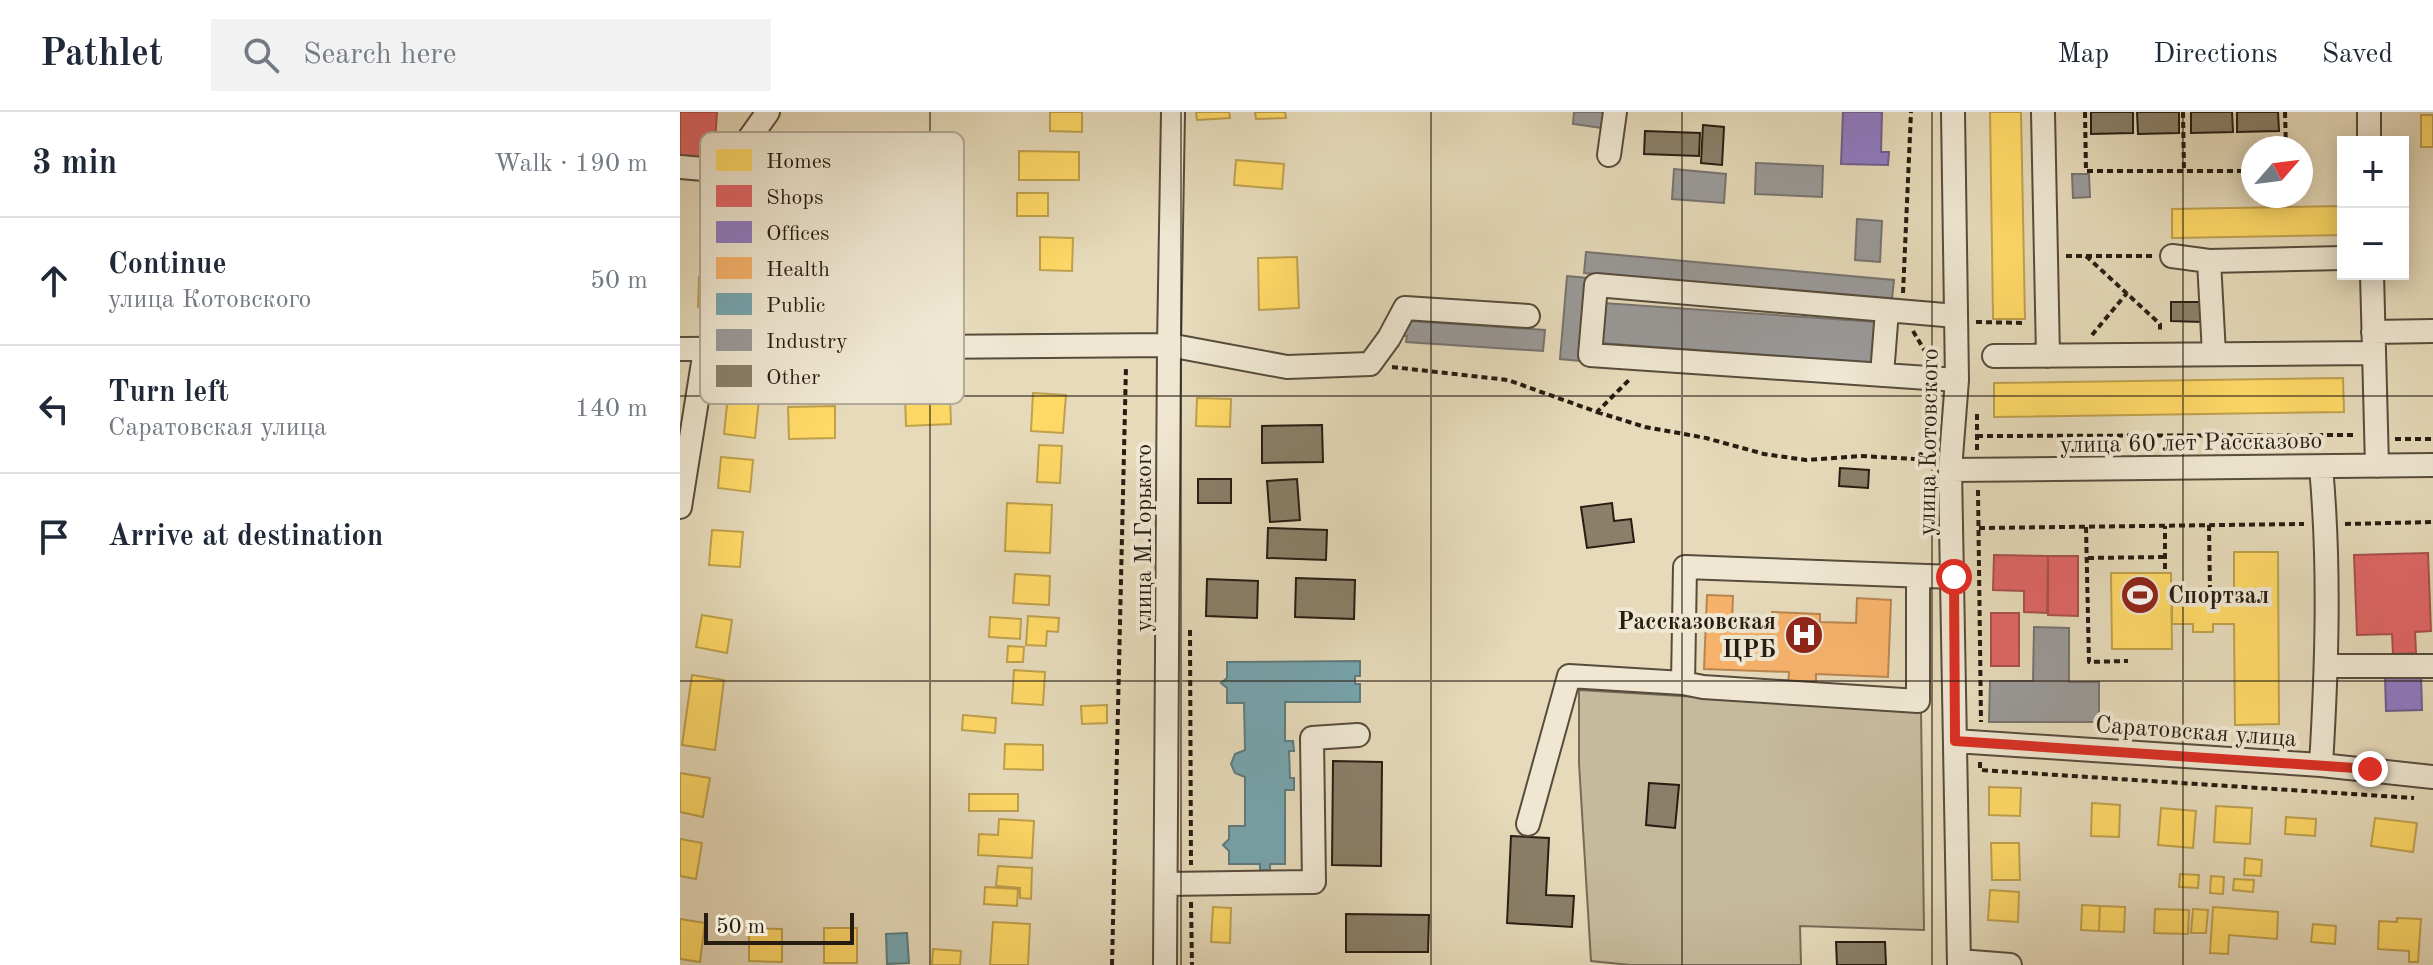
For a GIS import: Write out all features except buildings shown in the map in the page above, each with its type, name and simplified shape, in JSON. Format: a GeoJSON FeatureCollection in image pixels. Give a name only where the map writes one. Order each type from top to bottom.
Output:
{"type":"FeatureCollection","features":[{"type":"Feature","properties":{"kind":"street"},"geometry":{"type":"LineString","coordinates":[[754,132],[768,112]]}},
{"type":"Feature","properties":{"kind":"street","name":"улица М.Горького"},"geometry":{"type":"LineString","coordinates":[[1165,965],[1173,112]]}},
{"type":"Feature","properties":{"kind":"street"},"geometry":{"type":"LineString","coordinates":[[1609,155],[1615,112]]}},
{"type":"Feature","properties":{"kind":"street","name":"улица Котовского"},"geometry":{"type":"LineString","coordinates":[[1953,112],[1956,316],[1949,379],[1959,963]]}},
{"type":"Feature","properties":{"kind":"street"},"geometry":{"type":"LineString","coordinates":[[2043,112],[2048,356]]}},
{"type":"Feature","properties":{"kind":"street"},"geometry":{"type":"LineString","coordinates":[[2369,112],[2369,136]]}},
{"type":"Feature","properties":{"kind":"street"},"geometry":{"type":"LineString","coordinates":[[680,167],[700,169]]}},
{"type":"Feature","properties":{"kind":"street"},"geometry":{"type":"LineString","coordinates":[[2172,256],[2209,261],[2337,258]]}},
{"type":"Feature","properties":{"kind":"street"},"geometry":{"type":"LineString","coordinates":[[2209,261],[2214,354]]}},
{"type":"Feature","properties":{"kind":"street"},"geometry":{"type":"LineString","coordinates":[[2372,280],[2377,466]]}},
{"type":"Feature","properties":{"kind":"street"},"geometry":{"type":"LineString","coordinates":[[1949,379],[1590,355],[1596,285],[1956,316]]}},
{"type":"Feature","properties":{"kind":"street"},"geometry":{"type":"LineString","coordinates":[[964,347],[1169,345],[1287,367],[1370,364],[1405,308],[1528,316]]}},
{"type":"Feature","properties":{"kind":"street"},"geometry":{"type":"LineString","coordinates":[[1882,375],[1894,311]]}},
{"type":"Feature","properties":{"kind":"street"},"geometry":{"type":"LineString","coordinates":[[1994,356],[2214,354],[2374,342],[2433,331]]}},
{"type":"Feature","properties":{"kind":"street"},"geometry":{"type":"LineString","coordinates":[[680,349],[700,350]]}},
{"type":"Feature","properties":{"kind":"street"},"geometry":{"type":"LineString","coordinates":[[680,507],[700,381]]}},
{"type":"Feature","properties":{"kind":"street","name":"улица 60 лет Рассказово"},"geometry":{"type":"LineString","coordinates":[[1951,466],[1978,470],[2433,465]]}},
{"type":"Feature","properties":{"kind":"street"},"geometry":{"type":"LineString","coordinates":[[2321,467],[2326,524],[2327,666],[2321,765]]}},
{"type":"Feature","properties":{"kind":"street"},"geometry":{"type":"LineString","coordinates":[[1683,683],[1685,567],[1954,577]]}},
{"type":"Feature","properties":{"kind":"street"},"geometry":{"type":"LineString","coordinates":[[1528,824],[1569,676],[1918,701],[1918,576]]}},
{"type":"Feature","properties":{"kind":"street"},"geometry":{"type":"LineString","coordinates":[[2327,666],[2433,666]]}},
{"type":"Feature","properties":{"kind":"street"},"geometry":{"type":"LineString","coordinates":[[1167,884],[1314,882],[1312,738],[1358,735]]}},
{"type":"Feature","properties":{"kind":"street","name":"Саратовская улица"},"geometry":{"type":"LineString","coordinates":[[1955,741],[2321,765],[2433,777]]}},
{"type":"Feature","properties":{"kind":"street"},"geometry":{"type":"LineString","coordinates":[[1959,963],[2010,965]]}},
{"type":"Feature","properties":{"kind":"path"},"geometry":{"type":"LineString","coordinates":[[1911,112],[1894,311],[1949,379]]}},
{"type":"Feature","properties":{"kind":"path"},"geometry":{"type":"LineString","coordinates":[[2085,112],[2086,171],[2241,171]]}},
{"type":"Feature","properties":{"kind":"path"},"geometry":{"type":"LineString","coordinates":[[2183,112],[2184,172]]}},
{"type":"Feature","properties":{"kind":"path"},"geometry":{"type":"LineString","coordinates":[[2285,112],[2286,136]]}},
{"type":"Feature","properties":{"kind":"path"},"geometry":{"type":"LineString","coordinates":[[2047,256],[2172,256]]}},
{"type":"Feature","properties":{"kind":"path"},"geometry":{"type":"LineString","coordinates":[[2086,256],[2160,324],[2161,355]]}},
{"type":"Feature","properties":{"kind":"path"},"geometry":{"type":"LineString","coordinates":[[2075,356],[2127,293]]}},
{"type":"Feature","properties":{"kind":"path"},"geometry":{"type":"LineString","coordinates":[[1976,334],[1976,322],[2048,323]]}},
{"type":"Feature","properties":{"kind":"path"},"geometry":{"type":"LineString","coordinates":[[1597,412],[1650,359]]}},
{"type":"Feature","properties":{"kind":"path"},"geometry":{"type":"LineString","coordinates":[[1112,965],[1126,360]]}},
{"type":"Feature","properties":{"kind":"path"},"geometry":{"type":"LineString","coordinates":[[1370,364],[1508,380],[1645,427],[1706,438],[1764,454],[1806,460],[1861,456],[1951,466]]}},
{"type":"Feature","properties":{"kind":"path"},"geometry":{"type":"LineString","coordinates":[[1977,410],[1981,742]]}},
{"type":"Feature","properties":{"kind":"path"},"geometry":{"type":"LineString","coordinates":[[1977,436],[2364,435],[2376,439],[2433,439]]}},
{"type":"Feature","properties":{"kind":"path"},"geometry":{"type":"LineString","coordinates":[[1979,528],[2433,522]]}},
{"type":"Feature","properties":{"kind":"path"},"geometry":{"type":"LineString","coordinates":[[2209,525],[2210,590]]}},
{"type":"Feature","properties":{"kind":"path"},"geometry":{"type":"LineString","coordinates":[[2165,526],[2165,569]]}},
{"type":"Feature","properties":{"kind":"path"},"geometry":{"type":"LineString","coordinates":[[2086,527],[2089,662],[2128,661]]}},
{"type":"Feature","properties":{"kind":"path"},"geometry":{"type":"LineString","coordinates":[[2087,558],[2165,557]]}},
{"type":"Feature","properties":{"kind":"path"},"geometry":{"type":"LineString","coordinates":[[1980,770],[2417,798]]}},
{"type":"Feature","properties":{"kind":"shaded area"},"geometry":{"type":"Polygon","coordinates":[[[1579,690],[1921,710],[1924,930],[1800,926],[1801,965],[1630,965],[1591,961],[1579,763],[1579,690]]]}},
{"type":"Feature","properties":{"kind":"place","name":"Спортзал"},"geometry":{"type":"Point","coordinates":[2140,595]}},
{"type":"Feature","properties":{"kind":"place","name":"Рассказовская ЦРБ"},"geometry":{"type":"Point","coordinates":[1804,635]}},
{"type":"Feature","properties":{"kind":"route"},"geometry":{"type":"LineString","coordinates":[[1954,577],[1955,741],[2370,769]]}}]}
